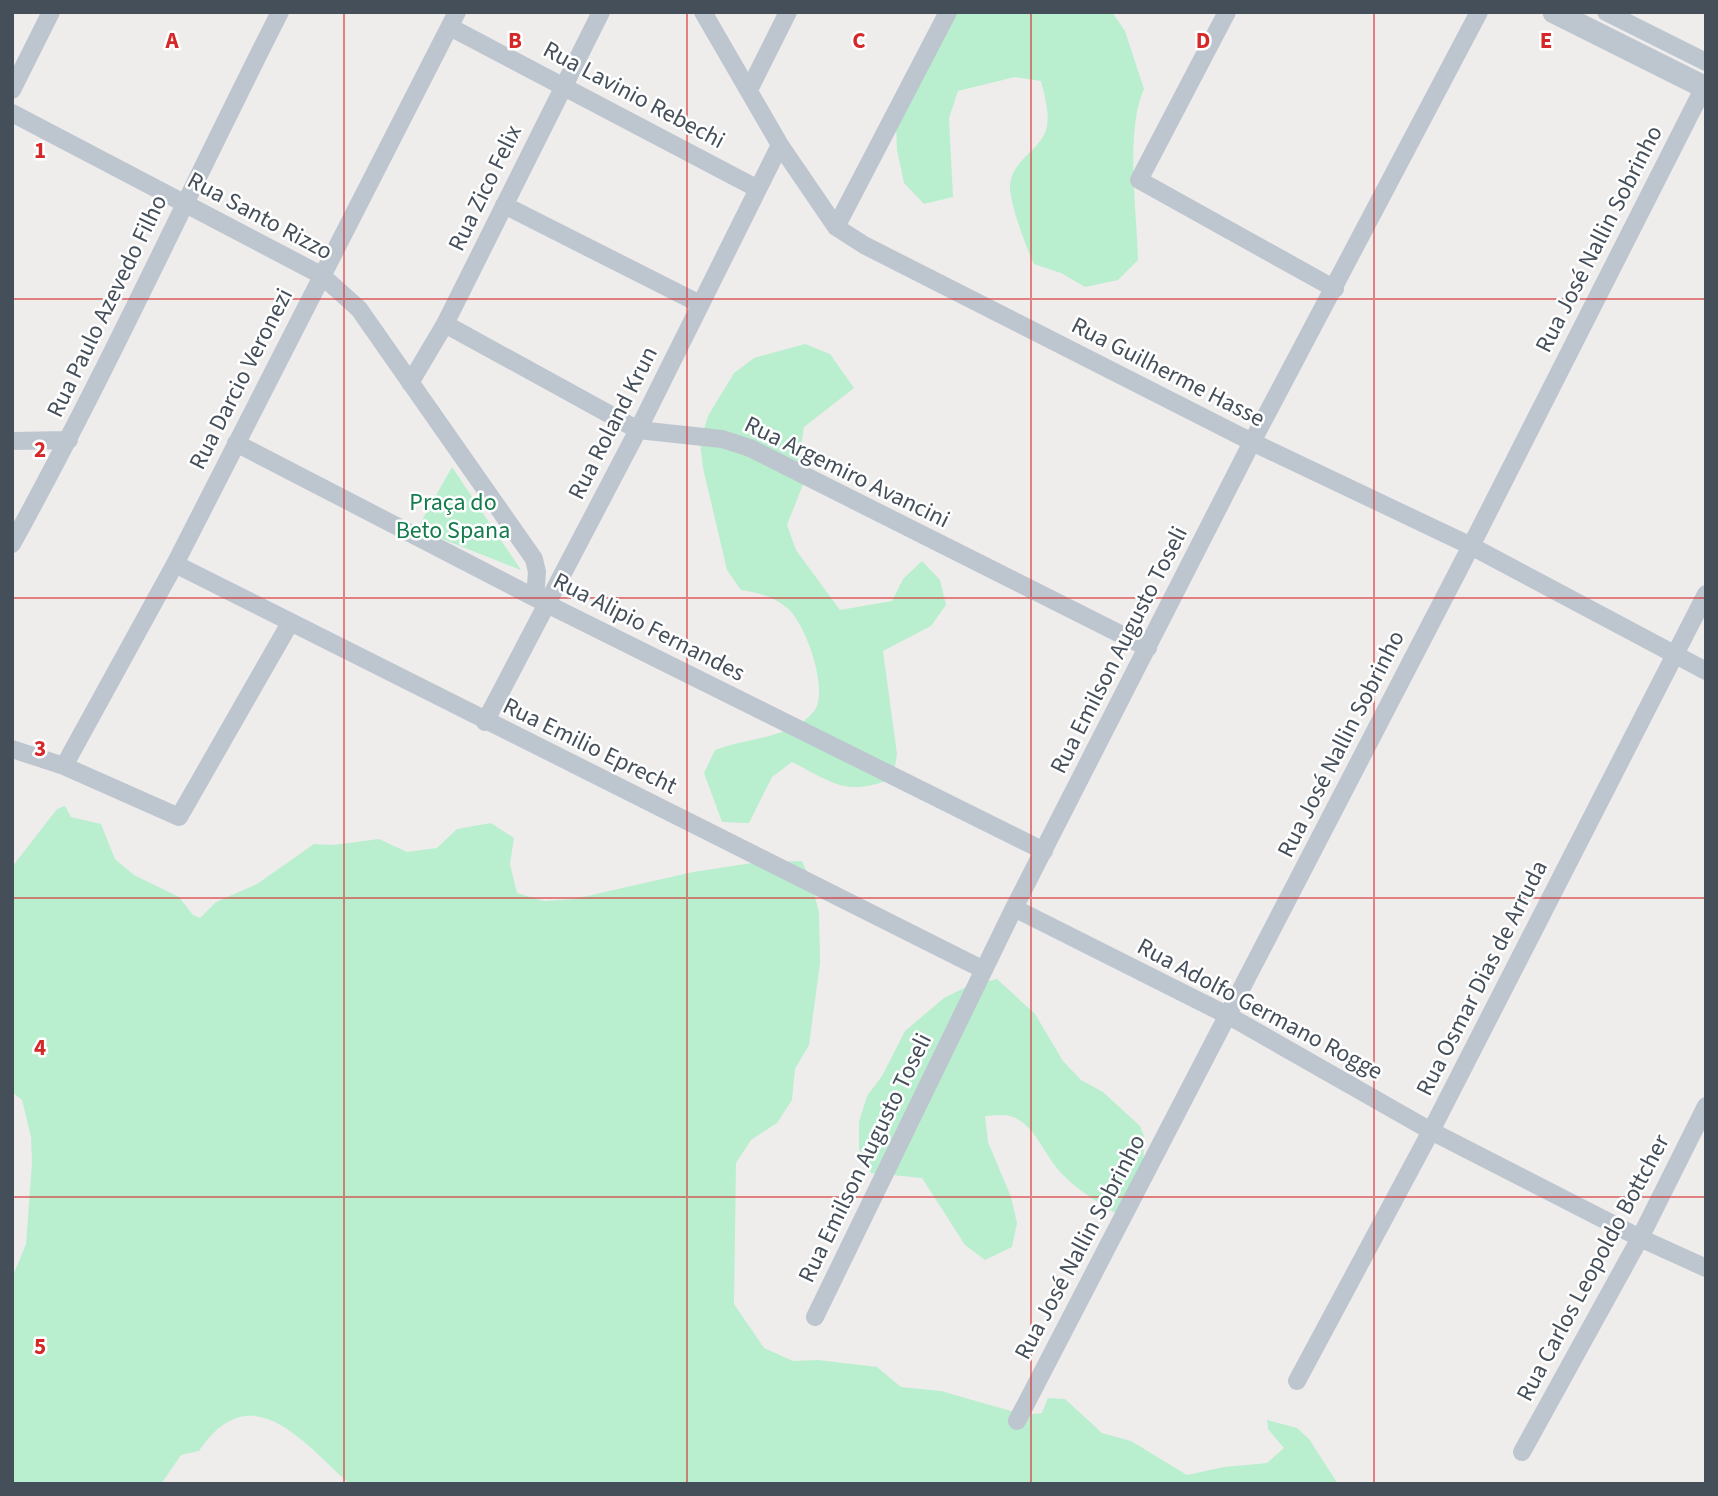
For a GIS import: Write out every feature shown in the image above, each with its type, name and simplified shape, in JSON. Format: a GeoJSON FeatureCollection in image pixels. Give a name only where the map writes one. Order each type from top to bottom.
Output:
{"type":"FeatureCollection","features":[{"type":"Feature","properties":{"kind":"street"},"geometry":{"type":"LineString","coordinates":[[12,89],[51,12]]}},
{"type":"Feature","properties":{"kind":"street","name":"Rua Paulo Azevedo Filho"},"geometry":{"type":"LineString","coordinates":[[12,544],[69,440],[183,202],[280,12]]}},
{"type":"Feature","properties":{"kind":"street","name":"Rua Zico Felix"},"geometry":{"type":"LineString","coordinates":[[410,383],[445,324],[601,12]]}},
{"type":"Feature","properties":{"kind":"street","name":"Rua Guilherme Hasse"},"geometry":{"type":"LineString","coordinates":[[703,12],[779,145],[836,227],[877,251],[1252,442],[1471,546],[1706,671]]}},
{"type":"Feature","properties":{"kind":"street"},"geometry":{"type":"LineString","coordinates":[[749,90],[788,12]]}},
{"type":"Feature","properties":{"kind":"street"},"geometry":{"type":"LineString","coordinates":[[836,227],[948,12]]}},
{"type":"Feature","properties":{"kind":"street"},"geometry":{"type":"LineString","coordinates":[[1227,12],[1139,180],[1335,289]]}},
{"type":"Feature","properties":{"kind":"street","name":"Rua Emilson Augusto Toseli"},"geometry":{"type":"LineString","coordinates":[[814,1317],[1014,908],[1252,442],[1479,12]]}},
{"type":"Feature","properties":{"kind":"street"},"geometry":{"type":"LineString","coordinates":[[1554,12],[1705,87]]}},
{"type":"Feature","properties":{"kind":"street"},"geometry":{"type":"LineString","coordinates":[[1605,12],[1706,62]]}},
{"type":"Feature","properties":{"kind":"street","name":"Rua Lavinio Rebechi"},"geometry":{"type":"LineString","coordinates":[[454,20],[564,85],[758,189]]}},
{"type":"Feature","properties":{"kind":"street","name":"Rua Darcio Veronezi"},"geometry":{"type":"LineString","coordinates":[[64,766],[174,564],[454,20]]}},
{"type":"Feature","properties":{"kind":"street","name":"Rua José Nallin Sobrinho"},"geometry":{"type":"LineString","coordinates":[[1017,1421],[1471,546],[1705,87]]}},
{"type":"Feature","properties":{"kind":"street","name":"Rua Santo Rizzo"},"geometry":{"type":"LineString","coordinates":[[12,113],[321,275],[359,309],[534,559],[541,601]]}},
{"type":"Feature","properties":{"kind":"street","name":"Rua Roland Krun"},"geometry":{"type":"LineString","coordinates":[[485,722],[541,601],[638,430],[779,145]]}},
{"type":"Feature","properties":{"kind":"street"},"geometry":{"type":"LineString","coordinates":[[504,205],[700,304]]}},
{"type":"Feature","properties":{"kind":"street","name":"Rua Argemiro Avancini"},"geometry":{"type":"LineString","coordinates":[[445,324],[638,430],[722,439],[750,448],[1148,648]]}},
{"type":"Feature","properties":{"kind":"street"},"geometry":{"type":"LineString","coordinates":[[12,441],[69,440]]}},
{"type":"Feature","properties":{"kind":"street","name":"Rua Alipio Fernandes"},"geometry":{"type":"LineString","coordinates":[[236,443],[541,601],[1044,851]]}},
{"type":"Feature","properties":{"kind":"street","name":"Rua Emilio Eprecht"},"geometry":{"type":"LineString","coordinates":[[174,564],[984,970]]}},
{"type":"Feature","properties":{"kind":"street","name":"Rua Osmar Dias de Arruda"},"geometry":{"type":"LineString","coordinates":[[1297,1381],[1431,1131],[1706,594]]}},
{"type":"Feature","properties":{"kind":"street"},"geometry":{"type":"LineString","coordinates":[[12,750],[64,766],[179,817],[290,623]]}},
{"type":"Feature","properties":{"kind":"street","name":"Rua Adolfo Germano Rogge"},"geometry":{"type":"LineString","coordinates":[[1014,908],[1228,1016],[1431,1131],[1640,1238],[1706,1268]]}},
{"type":"Feature","properties":{"kind":"street","name":"Rua Carlos Leopoldo Bottcher"},"geometry":{"type":"LineString","coordinates":[[1522,1452],[1640,1238],[1706,1106]]}},
{"type":"Feature","properties":{"kind":"green space"},"geometry":{"type":"Polygon","coordinates":[[[945,12],[1112,12],[1125,31],[1144,89],[1138,106],[1133,149],[1138,260],[1118,280],[1085,287],[1061,273],[1034,264],[1027,247],[1015,213],[1010,185],[1015,170],[1040,141],[1046,129],[1047,108],[1041,81],[1015,77],[958,91],[949,118],[953,197],[924,204],[904,183],[897,150],[896,125],[945,12]]]}},
{"type":"Feature","properties":{"kind":"green space"},"geometry":{"type":"Polygon","coordinates":[[[805,344],[830,354],[854,388],[804,427],[800,452],[806,477],[787,525],[796,550],[840,610],[892,601],[903,579],[922,561],[940,580],[946,605],[931,626],[883,651],[897,754],[893,779],[863,787],[851,787],[830,782],[792,762],[772,777],[749,823],[722,822],[704,773],[715,750],[794,727],[814,711],[819,688],[813,657],[801,626],[793,615],[781,603],[741,590],[727,570],[703,468],[700,442],[708,416],[734,373],[754,358],[805,344]]]}},
{"type":"Feature","properties":{"kind":"green space","name":"Praça do Beto Spana"},"geometry":{"type":"Polygon","coordinates":[[[452,467],[521,570],[417,529],[452,467]]]}},
{"type":"Feature","properties":{"kind":"green space"},"geometry":{"type":"Polygon","coordinates":[[[65,806],[71,817],[101,824],[115,859],[134,875],[179,897],[193,915],[200,918],[216,902],[257,884],[314,844],[333,845],[379,839],[407,852],[437,848],[457,829],[491,823],[514,838],[510,864],[517,893],[544,901],[574,899],[693,872],[752,863],[802,861],[812,884],[819,913],[820,963],[809,1045],[795,1069],[792,1100],[777,1123],[751,1140],[736,1163],[734,1304],[764,1348],[793,1361],[818,1360],[877,1367],[901,1387],[941,1391],[1025,1415],[1042,1413],[1048,1398],[1065,1399],[1102,1433],[1131,1441],[1187,1475],[1224,1467],[1267,1463],[1284,1448],[1268,1429],[1267,1420],[1297,1428],[1309,1439],[1338,1484],[350,1484],[296,1435],[277,1423],[258,1416],[238,1417],[219,1428],[199,1451],[181,1455],[161,1484],[12,1484],[12,1278],[26,1244],[32,1162],[31,1137],[22,1100],[12,1092],[12,867],[57,809],[65,806]]]}},
{"type":"Feature","properties":{"kind":"green space"},"geometry":{"type":"Polygon","coordinates":[[[997,979],[1035,1014],[1063,1061],[1081,1080],[1103,1092],[1140,1126],[1144,1136],[1143,1173],[1115,1213],[1062,1174],[1021,1121],[1006,1116],[985,1116],[988,1142],[1011,1197],[1017,1223],[1012,1247],[985,1260],[965,1245],[922,1178],[871,1173],[859,1149],[859,1122],[867,1096],[882,1076],[905,1031],[944,998],[968,986],[997,979]]]}}]}
